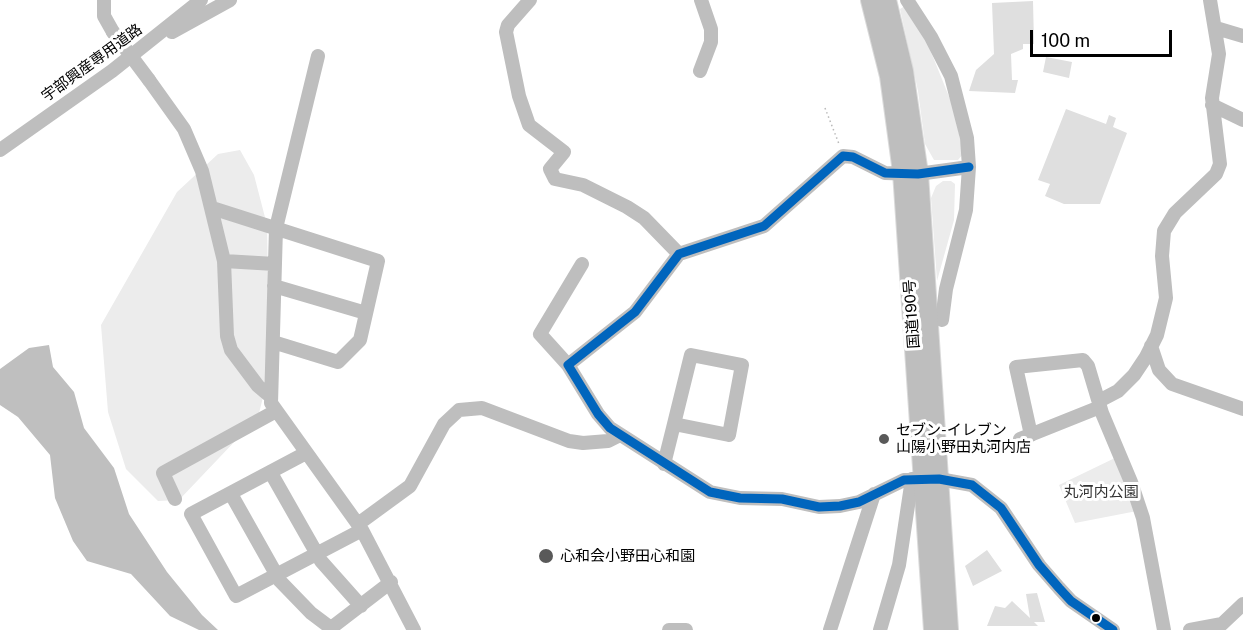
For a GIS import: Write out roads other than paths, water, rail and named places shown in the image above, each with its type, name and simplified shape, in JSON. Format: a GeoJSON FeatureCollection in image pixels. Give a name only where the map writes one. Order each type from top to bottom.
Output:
{"type":"FeatureCollection","features":[{"type":"Feature","properties":{"kind":"highway","name":"国道190号"},"geometry":{"type":"LineString","coordinates":[[873,0],[910,173]]}},
{"type":"Feature","properties":{"kind":"highway","name":"国道190号"},"geometry":{"type":"LineString","coordinates":[[886,0],[903,71],[934,630]]}},
{"type":"Feature","properties":{"kind":"highway","name":"国道190号"},"geometry":{"type":"LineString","coordinates":[[925,479],[948,630]]}},
{"type":"Feature","properties":{"kind":"street"},"geometry":{"type":"LineString","coordinates":[[104,0],[104,16],[113,32],[184,129],[195,153],[212,208],[224,261],[227,336],[238,359],[258,386],[271,396]]}},
{"type":"Feature","properties":{"kind":"street","name":"宇部興産専用道路"},"geometry":{"type":"LineString","coordinates":[[0,150],[143,48],[201,0]]}},
{"type":"Feature","properties":{"kind":"street"},"geometry":{"type":"LineString","coordinates":[[143,48],[230,0]]}},
{"type":"Feature","properties":{"kind":"street"},"geometry":{"type":"LineString","coordinates":[[530,0],[508,26],[507,32],[519,96],[529,124],[564,152],[550,169],[555,179],[583,185],[627,207],[644,218],[679,254]]}},
{"type":"Feature","properties":{"kind":"street"},"geometry":{"type":"LineString","coordinates":[[700,71],[711,42],[711,29],[701,0]]}},
{"type":"Feature","properties":{"kind":"street"},"geometry":{"type":"LineString","coordinates":[[908,0],[951,76],[967,138],[969,167],[966,210],[946,289],[942,320]]}},
{"type":"Feature","properties":{"kind":"street"},"geometry":{"type":"LineString","coordinates":[[1164,630],[1143,518],[1100,404],[1088,366],[1083,360],[1016,367],[1026,437],[1100,404],[1118,391],[1134,375],[1151,346],[1166,298],[1162,256],[1164,231],[1175,213],[1215,174],[1220,164],[1212,105],[1212,81],[1219,54],[1210,0]]}},
{"type":"Feature","properties":{"kind":"street"},"geometry":{"type":"LineString","coordinates":[[1216,28],[1243,36]]}},
{"type":"Feature","properties":{"kind":"street"},"geometry":{"type":"LineString","coordinates":[[318,56],[276,228],[271,396],[276,411],[360,527],[391,582],[414,630]]}},
{"type":"Feature","properties":{"kind":"street"},"geometry":{"type":"LineString","coordinates":[[1212,105],[1243,120]]}},
{"type":"Feature","properties":{"kind":"street"},"geometry":{"type":"LineString","coordinates":[[568,365],[635,312],[679,254],[764,226],[843,156],[853,157],[885,173],[969,167]]}},
{"type":"Feature","properties":{"kind":"street"},"geometry":{"type":"LineString","coordinates":[[212,208],[378,261],[360,340],[338,362],[273,342]]}},
{"type":"Feature","properties":{"kind":"street"},"geometry":{"type":"LineString","coordinates":[[224,261],[275,264]]}},
{"type":"Feature","properties":{"kind":"street"},"geometry":{"type":"LineString","coordinates":[[582,264],[540,334],[568,365],[598,414],[620,435],[710,492],[740,498],[761,496],[819,507],[840,506],[859,502],[894,483],[925,479],[972,485],[1002,508],[1049,578],[1071,601],[1113,630]]}},
{"type":"Feature","properties":{"kind":"street"},"geometry":{"type":"LineString","coordinates":[[274,286],[366,313]]}},
{"type":"Feature","properties":{"kind":"street"},"geometry":{"type":"LineString","coordinates":[[1151,346],[1159,370],[1172,384],[1243,409]]}},
{"type":"Feature","properties":{"kind":"street"},"geometry":{"type":"LineString","coordinates":[[664,464],[691,355],[742,365],[729,435],[674,424]]}},
{"type":"Feature","properties":{"kind":"street"},"geometry":{"type":"LineString","coordinates":[[306,453],[191,514],[236,596],[317,555],[360,527],[410,486],[417,477],[444,424],[459,410],[482,408],[569,441],[583,443],[608,441],[620,435]]}},
{"type":"Feature","properties":{"kind":"street"},"geometry":{"type":"LineString","coordinates":[[175,499],[163,473],[276,411]]}},
{"type":"Feature","properties":{"kind":"street"},"geometry":{"type":"LineString","coordinates":[[271,473],[317,555],[361,606]]}},
{"type":"Feature","properties":{"kind":"street"},"geometry":{"type":"LineString","coordinates":[[880,630],[925,479]]}},
{"type":"Feature","properties":{"kind":"street"},"geometry":{"type":"LineString","coordinates":[[231,494],[276,575],[311,613],[331,628],[391,582]]}},
{"type":"Feature","properties":{"kind":"street"},"geometry":{"type":"LineString","coordinates":[[830,630],[874,494]]}},
{"type":"Feature","properties":{"kind":"street"},"geometry":{"type":"LineString","coordinates":[[1190,630],[1222,624],[1243,604]]}},
{"type":"Feature","properties":{"kind":"street"},"geometry":{"type":"LineString","coordinates":[[669,630],[686,630]]}},
{"type":"Feature","properties":{"kind":"place","name":"セブン-イレブン 山陽小野田丸河内店"},"geometry":{"type":"Point","coordinates":[884,439]}},
{"type":"Feature","properties":{"kind":"place","name":"心和会小野田心和園"},"geometry":{"type":"Point","coordinates":[546,556]}},
{"type":"Feature","properties":{"kind":"park label","name":"丸河内公園"},"geometry":{"type":"Point","coordinates":[1101,492]}}]}
